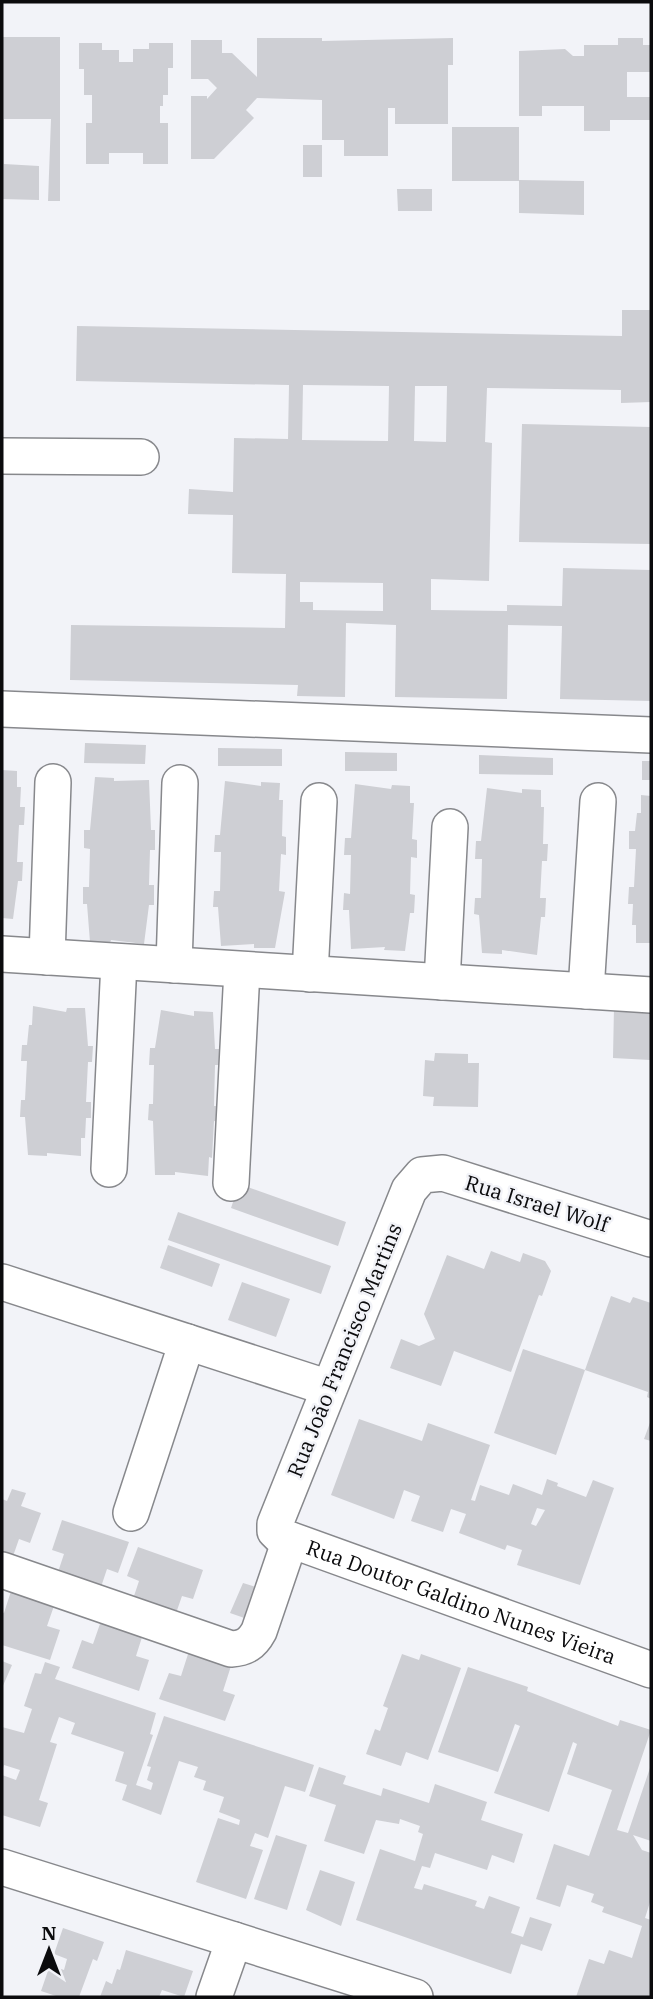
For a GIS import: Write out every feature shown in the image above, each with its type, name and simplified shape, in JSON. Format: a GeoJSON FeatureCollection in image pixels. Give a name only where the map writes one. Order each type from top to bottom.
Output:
{"type":"FeatureCollection","features":[{"type":"Feature","properties":{"kind":"street"},"geometry":{"type":"LineString","coordinates":[[2,456],[141,457]]}},
{"type":"Feature","properties":{"kind":"street"},"geometry":{"type":"LineString","coordinates":[[2,709],[651,735]]}},
{"type":"Feature","properties":{"kind":"street"},"geometry":{"type":"LineString","coordinates":[[47,957],[53,782]]}},
{"type":"Feature","properties":{"kind":"street"},"geometry":{"type":"LineString","coordinates":[[174,965],[180,783]]}},
{"type":"Feature","properties":{"kind":"street"},"geometry":{"type":"LineString","coordinates":[[310,974],[319,801]]}},
{"type":"Feature","properties":{"kind":"street"},"geometry":{"type":"LineString","coordinates":[[586,991],[598,801]]}},
{"type":"Feature","properties":{"kind":"street"},"geometry":{"type":"LineString","coordinates":[[442,982],[450,827]]}},
{"type":"Feature","properties":{"kind":"street"},"geometry":{"type":"LineString","coordinates":[[2,954],[651,995]]}},
{"type":"Feature","properties":{"kind":"street"},"geometry":{"type":"LineString","coordinates":[[109,1169],[118,962]]}},
{"type":"Feature","properties":{"kind":"street"},"geometry":{"type":"LineString","coordinates":[[231,1182],[242,970]]}},
{"type":"Feature","properties":{"kind":"street","name":"Rua Israel Wolf"},"geometry":{"type":"LineString","coordinates":[[422,1175],[443,1173],[651,1239]]}},
{"type":"Feature","properties":{"kind":"street","name":"Rua João Francisco Martins"},"geometry":{"type":"LineString","coordinates":[[2,1570],[231,1649],[251,1644],[259,1631],[283,1536],[277,1517],[409,1190],[422,1175]]}},
{"type":"Feature","properties":{"kind":"street"},"geometry":{"type":"LineString","coordinates":[[2,1282],[329,1388]]}},
{"type":"Feature","properties":{"kind":"street"},"geometry":{"type":"LineString","coordinates":[[131,1513],[187,1342]]}},
{"type":"Feature","properties":{"kind":"street","name":"Rua Doutor Galdino Nunes Vieira"},"geometry":{"type":"LineString","coordinates":[[283,1536],[651,1670]]}},
{"type":"Feature","properties":{"kind":"street"},"geometry":{"type":"LineString","coordinates":[[2,1867],[415,1997]]}},
{"type":"Feature","properties":{"kind":"street"},"geometry":{"type":"LineString","coordinates":[[214,1997],[234,1940]]}},
{"type":"Feature","properties":{"kind":"building"},"geometry":{"type":"Polygon","coordinates":[[[2,37],[60,37],[60,201],[48,201],[51,119],[4,119],[4,164],[39,166],[39,200],[2,199],[2,37]]]}},
{"type":"Feature","properties":{"kind":"building"},"geometry":{"type":"Polygon","coordinates":[[[257,38],[322,38],[322,41],[453,38],[453,65],[448,65],[448,124],[395,124],[395,108],[388,108],[388,156],[344,156],[344,140],[322,140],[322,100],[257,98],[246,110],[254,118],[214,159],[191,159],[191,96],[207,96],[207,99],[217,88],[208,79],[191,79],[191,40],[222,40],[222,53],[232,53],[257,77],[257,38]]]}},
{"type":"Feature","properties":{"kind":"building"},"geometry":{"type":"Polygon","coordinates":[[[618,38],[643,38],[643,45],[651,45],[651,72],[627,72],[627,97],[651,97],[651,120],[610,120],[610,131],[584,131],[584,106],[542,106],[542,116],[519,116],[519,51],[565,49],[573,56],[584,56],[584,45],[618,45],[618,38]]]}},
{"type":"Feature","properties":{"kind":"building"},"geometry":{"type":"Polygon","coordinates":[[[79,43],[102,43],[102,50],[119,50],[119,62],[133,62],[133,49],[149,49],[149,43],[173,43],[173,68],[168,68],[168,95],[163,95],[163,106],[160,106],[160,123],[168,123],[168,164],[143,164],[143,153],[109,153],[109,164],[86,164],[86,123],[92,123],[92,95],[84,95],[84,69],[79,69],[79,43]]]}},
{"type":"Feature","properties":{"kind":"building"},"geometry":{"type":"Polygon","coordinates":[[[452,127],[519,127],[519,180],[584,181],[584,215],[519,213],[519,181],[452,181],[452,127]]]}},
{"type":"Feature","properties":{"kind":"building"},"geometry":{"type":"Polygon","coordinates":[[[303,145],[322,145],[322,177],[303,177],[303,145]]]}},
{"type":"Feature","properties":{"kind":"building"},"geometry":{"type":"Polygon","coordinates":[[[397,189],[432,189],[432,211],[398,211],[397,189]]]}},
{"type":"Feature","properties":{"kind":"building"},"geometry":{"type":"Polygon","coordinates":[[[622,310],[651,310],[651,402],[621,403],[621,390],[487,388],[485,442],[492,443],[489,581],[431,579],[431,610],[507,611],[507,605],[562,606],[563,568],[651,570],[651,701],[560,699],[562,626],[508,625],[507,699],[395,697],[396,625],[346,623],[345,697],[297,696],[298,685],[70,680],[71,625],[285,628],[286,574],[232,573],[233,515],[188,514],[189,489],[233,492],[234,438],[288,439],[289,385],[76,381],[77,326],[622,336],[622,310]],[[303,385],[302,440],[388,441],[389,386],[303,385]],[[415,386],[414,441],[446,442],[447,386],[415,386]],[[300,582],[300,602],[313,602],[313,610],[383,611],[383,583],[300,582]]]}},
{"type":"Feature","properties":{"kind":"building"},"geometry":{"type":"Polygon","coordinates":[[[522,424],[651,427],[651,544],[519,542],[522,424]]]}},
{"type":"Feature","properties":{"kind":"building"},"geometry":{"type":"Polygon","coordinates":[[[85,743],[146,745],[145,764],[84,763],[85,743]]]}},
{"type":"Feature","properties":{"kind":"building"},"geometry":{"type":"Polygon","coordinates":[[[218,748],[282,749],[282,766],[218,766],[218,748]]]}},
{"type":"Feature","properties":{"kind":"building"},"geometry":{"type":"Polygon","coordinates":[[[345,752],[397,753],[397,771],[345,771],[345,752]]]}},
{"type":"Feature","properties":{"kind":"building"},"geometry":{"type":"Polygon","coordinates":[[[479,755],[553,758],[553,775],[479,774],[479,755]]]}},
{"type":"Feature","properties":{"kind":"building"},"geometry":{"type":"Polygon","coordinates":[[[642,761],[651,761],[651,780],[642,780],[642,761]]]}},
{"type":"Feature","properties":{"kind":"building"},"geometry":{"type":"Polygon","coordinates":[[[2,770],[17,771],[17,787],[21,787],[20,807],[25,807],[24,825],[19,825],[17,862],[23,862],[22,881],[18,881],[13,919],[2,918],[2,770]]]}},
{"type":"Feature","properties":{"kind":"building"},"geometry":{"type":"Polygon","coordinates":[[[95,777],[114,778],[114,781],[149,780],[151,830],[155,830],[155,850],[150,850],[149,885],[154,885],[154,905],[149,905],[144,944],[111,940],[110,943],[90,942],[87,904],[83,904],[83,887],[89,887],[90,849],[84,848],[84,830],[90,830],[95,777]]]}},
{"type":"Feature","properties":{"kind":"building"},"geometry":{"type":"Polygon","coordinates":[[[225,781],[261,786],[261,782],[280,783],[279,800],[283,800],[282,836],[286,837],[286,855],[281,854],[279,891],[285,892],[275,948],[254,948],[254,944],[221,946],[218,907],[213,907],[214,891],[220,891],[221,852],[214,852],[215,835],[220,835],[225,781]]]}},
{"type":"Feature","properties":{"kind":"building"},"geometry":{"type":"Polygon","coordinates":[[[355,784],[391,789],[392,785],[410,786],[410,803],[414,803],[412,839],[417,840],[417,858],[411,857],[410,894],[415,895],[414,913],[410,913],[405,951],[384,950],[385,947],[351,949],[349,910],[343,910],[344,893],[350,894],[351,855],[344,855],[345,838],[351,838],[355,784]]]}},
{"type":"Feature","properties":{"kind":"building"},"geometry":{"type":"Polygon","coordinates":[[[487,788],[522,793],[522,789],[541,790],[541,807],[544,807],[543,844],[548,844],[547,861],[542,861],[540,898],[546,898],[545,917],[541,917],[537,955],[502,950],[502,954],[482,953],[479,915],[474,914],[475,898],[481,898],[482,859],[475,859],[476,841],[481,841],[487,788]]]}},
{"type":"Feature","properties":{"kind":"building"},"geometry":{"type":"Polygon","coordinates":[[[641,795],[651,796],[651,943],[636,943],[636,925],[632,925],[633,904],[628,904],[629,887],[634,887],[636,849],[629,849],[629,831],[635,831],[637,813],[641,813],[641,795]]]}},
{"type":"Feature","properties":{"kind":"building"},"geometry":{"type":"Polygon","coordinates":[[[33,1006],[66,1012],[67,1008],[85,1008],[88,1046],[93,1046],[92,1062],[88,1062],[86,1102],[91,1102],[91,1118],[86,1118],[85,1138],[81,1138],[81,1156],[47,1153],[47,1156],[28,1155],[25,1117],[20,1117],[21,1100],[25,1100],[27,1061],[21,1061],[22,1045],[27,1045],[29,1025],[32,1025],[33,1006]]]}},
{"type":"Feature","properties":{"kind":"building"},"geometry":{"type":"Polygon","coordinates":[[[614,1007],[651,1007],[650,1060],[613,1058],[614,1007]]]}},
{"type":"Feature","properties":{"kind":"building"},"geometry":{"type":"Polygon","coordinates":[[[161,1010],[194,1016],[194,1011],[213,1012],[215,1049],[221,1049],[220,1065],[215,1065],[214,1106],[219,1106],[219,1122],[214,1121],[208,1176],[175,1172],[175,1175],[155,1175],[153,1121],[148,1120],[149,1104],[153,1104],[154,1065],[149,1065],[150,1048],[155,1048],[161,1010]]]}},
{"type":"Feature","properties":{"kind":"building"},"geometry":{"type":"Polygon","coordinates":[[[435,1053],[468,1054],[468,1063],[479,1063],[478,1107],[433,1106],[434,1097],[423,1096],[425,1060],[434,1061],[435,1053]]]}},
{"type":"Feature","properties":{"kind":"building"},"geometry":{"type":"Polygon","coordinates":[[[239,1184],[346,1222],[338,1246],[231,1208],[239,1184]]]}},
{"type":"Feature","properties":{"kind":"building"},"geometry":{"type":"Polygon","coordinates":[[[178,1212],[331,1266],[321,1294],[168,1240],[178,1212]]]}},
{"type":"Feature","properties":{"kind":"building"},"geometry":{"type":"Polygon","coordinates":[[[168,1245],[220,1264],[212,1287],[160,1268],[168,1245]]]}},
{"type":"Feature","properties":{"kind":"building"},"geometry":{"type":"Polygon","coordinates":[[[491,1251],[520,1262],[523,1253],[545,1261],[551,1271],[542,1296],[539,1295],[511,1372],[454,1351],[441,1386],[390,1368],[401,1339],[419,1346],[435,1339],[424,1314],[447,1255],[484,1269],[491,1251]]]}},
{"type":"Feature","properties":{"kind":"building"},"geometry":{"type":"Polygon","coordinates":[[[242,1282],[290,1299],[276,1337],[228,1320],[242,1282]]]}},
{"type":"Feature","properties":{"kind":"building"},"geometry":{"type":"Polygon","coordinates":[[[611,1296],[630,1303],[633,1297],[651,1303],[651,1399],[647,1397],[648,1392],[585,1370],[611,1296]]]}},
{"type":"Feature","properties":{"kind":"building"},"geometry":{"type":"Polygon","coordinates":[[[523,1349],[585,1370],[556,1455],[494,1433],[523,1349]]]}},
{"type":"Feature","properties":{"kind":"building"},"geometry":{"type":"Polygon","coordinates":[[[359,1419],[422,1441],[428,1423],[490,1445],[471,1500],[475,1501],[480,1485],[509,1495],[513,1484],[542,1495],[547,1479],[558,1483],[557,1486],[586,1497],[593,1480],[614,1488],[580,1585],[517,1565],[522,1550],[507,1545],[505,1550],[459,1533],[466,1514],[451,1509],[443,1532],[411,1521],[420,1496],[404,1490],[394,1519],[331,1495],[359,1419]],[[537,1508],[531,1524],[536,1526],[545,1510],[537,1508]]]}},
{"type":"Feature","properties":{"kind":"building"},"geometry":{"type":"Polygon","coordinates":[[[651,1420],[651,1441],[644,1439],[651,1420]]]}},
{"type":"Feature","properties":{"kind":"building"},"geometry":{"type":"Polygon","coordinates":[[[12,1489],[26,1493],[21,1506],[41,1513],[30,1543],[19,1539],[11,1562],[2,1559],[2,1499],[7,1501],[12,1489]]]}},
{"type":"Feature","properties":{"kind":"building"},"geometry":{"type":"Polygon","coordinates":[[[62,1520],[129,1542],[118,1573],[107,1569],[99,1593],[56,1578],[64,1554],[52,1550],[62,1520]]]}},
{"type":"Feature","properties":{"kind":"building"},"geometry":{"type":"Polygon","coordinates":[[[138,1547],[203,1570],[193,1599],[182,1596],[174,1619],[131,1605],[139,1581],[127,1576],[138,1547]]]}},
{"type":"Feature","properties":{"kind":"building"},"geometry":{"type":"Polygon","coordinates":[[[243,1583],[262,1589],[253,1621],[230,1613],[243,1583]]]}},
{"type":"Feature","properties":{"kind":"building"},"geometry":{"type":"Polygon","coordinates":[[[12,1588],[55,1603],[47,1626],[60,1630],[50,1660],[2,1645],[2,1612],[4,1613],[12,1588]]]}},
{"type":"Feature","properties":{"kind":"building"},"geometry":{"type":"Polygon","coordinates":[[[101,1621],[143,1634],[136,1656],[149,1660],[139,1691],[72,1668],[82,1640],[93,1644],[101,1621]]]}},
{"type":"Feature","properties":{"kind":"building"},"geometry":{"type":"Polygon","coordinates":[[[189,1651],[231,1666],[223,1691],[235,1695],[225,1721],[159,1699],[169,1673],[181,1676],[189,1651]]]}},
{"type":"Feature","properties":{"kind":"building"},"geometry":{"type":"Polygon","coordinates":[[[402,1654],[419,1660],[421,1654],[461,1668],[428,1760],[406,1752],[401,1766],[366,1754],[375,1729],[380,1731],[388,1708],[383,1706],[402,1654]]]}},
{"type":"Feature","properties":{"kind":"building"},"geometry":{"type":"Polygon","coordinates":[[[2,1661],[12,1665],[2,1688],[2,1661]]]}},
{"type":"Feature","properties":{"kind":"building"},"geometry":{"type":"Polygon","coordinates":[[[45,1662],[60,1667],[55,1679],[156,1713],[150,1734],[153,1735],[136,1785],[151,1790],[153,1783],[147,1780],[151,1767],[147,1766],[164,1716],[314,1765],[305,1792],[285,1786],[268,1838],[255,1833],[250,1846],[263,1850],[246,1899],[196,1882],[218,1818],[239,1825],[240,1820],[219,1812],[224,1797],[203,1790],[206,1781],[194,1777],[198,1767],[179,1761],[161,1815],[122,1800],[127,1785],[115,1781],[124,1752],[71,1734],[75,1723],[59,1717],[50,1742],[57,1744],[39,1800],[48,1803],[40,1827],[2,1815],[2,1775],[16,1780],[20,1770],[4,1765],[2,1771],[2,1727],[24,1733],[32,1709],[24,1706],[35,1673],[41,1674],[45,1662]]]}},
{"type":"Feature","properties":{"kind":"building"},"geometry":{"type":"Polygon","coordinates":[[[468,1667],[528,1687],[527,1691],[618,1726],[620,1720],[651,1730],[617,1830],[628,1833],[651,1765],[651,1841],[633,1835],[642,1850],[651,1853],[651,1899],[645,1918],[651,1920],[651,1997],[576,1997],[589,1959],[604,1964],[609,1950],[632,1958],[642,1926],[602,1912],[604,1907],[591,1902],[594,1894],[567,1885],[560,1907],[536,1899],[554,1844],[589,1856],[612,1790],[567,1774],[577,1744],[573,1742],[549,1812],[494,1793],[520,1726],[515,1724],[498,1772],[438,1752],[468,1667]]]}},
{"type":"Feature","properties":{"kind":"building"},"geometry":{"type":"Polygon","coordinates":[[[319,1767],[346,1776],[343,1784],[381,1796],[383,1788],[429,1803],[435,1784],[487,1802],[481,1820],[523,1834],[514,1863],[492,1855],[487,1870],[435,1853],[430,1868],[422,1866],[414,1888],[422,1890],[424,1884],[477,1901],[475,1906],[484,1909],[489,1896],[520,1907],[511,1933],[523,1937],[530,1917],[552,1924],[542,1951],[521,1944],[511,1974],[356,1920],[380,1849],[415,1861],[423,1834],[418,1832],[420,1826],[400,1819],[399,1824],[376,1820],[364,1854],[324,1841],[336,1805],[309,1796],[319,1767]]]}},
{"type":"Feature","properties":{"kind":"building"},"geometry":{"type":"Polygon","coordinates":[[[276,1835],[307,1845],[287,1910],[254,1899],[276,1835]]]}},
{"type":"Feature","properties":{"kind":"building"},"geometry":{"type":"Polygon","coordinates":[[[320,1870],[355,1882],[341,1926],[306,1910],[320,1870]]]}},
{"type":"Feature","properties":{"kind":"building"},"geometry":{"type":"Polygon","coordinates":[[[63,1928],[104,1942],[97,1961],[93,1959],[79,1997],[59,1997],[41,1991],[50,1965],[64,1970],[67,1959],[54,1954],[63,1928]]]}},
{"type":"Feature","properties":{"kind":"building"},"geometry":{"type":"Polygon","coordinates":[[[126,1950],[193,1971],[184,1997],[162,1990],[159,1997],[100,1997],[106,1981],[112,1984],[117,1969],[120,1970],[126,1950]]]}}]}
